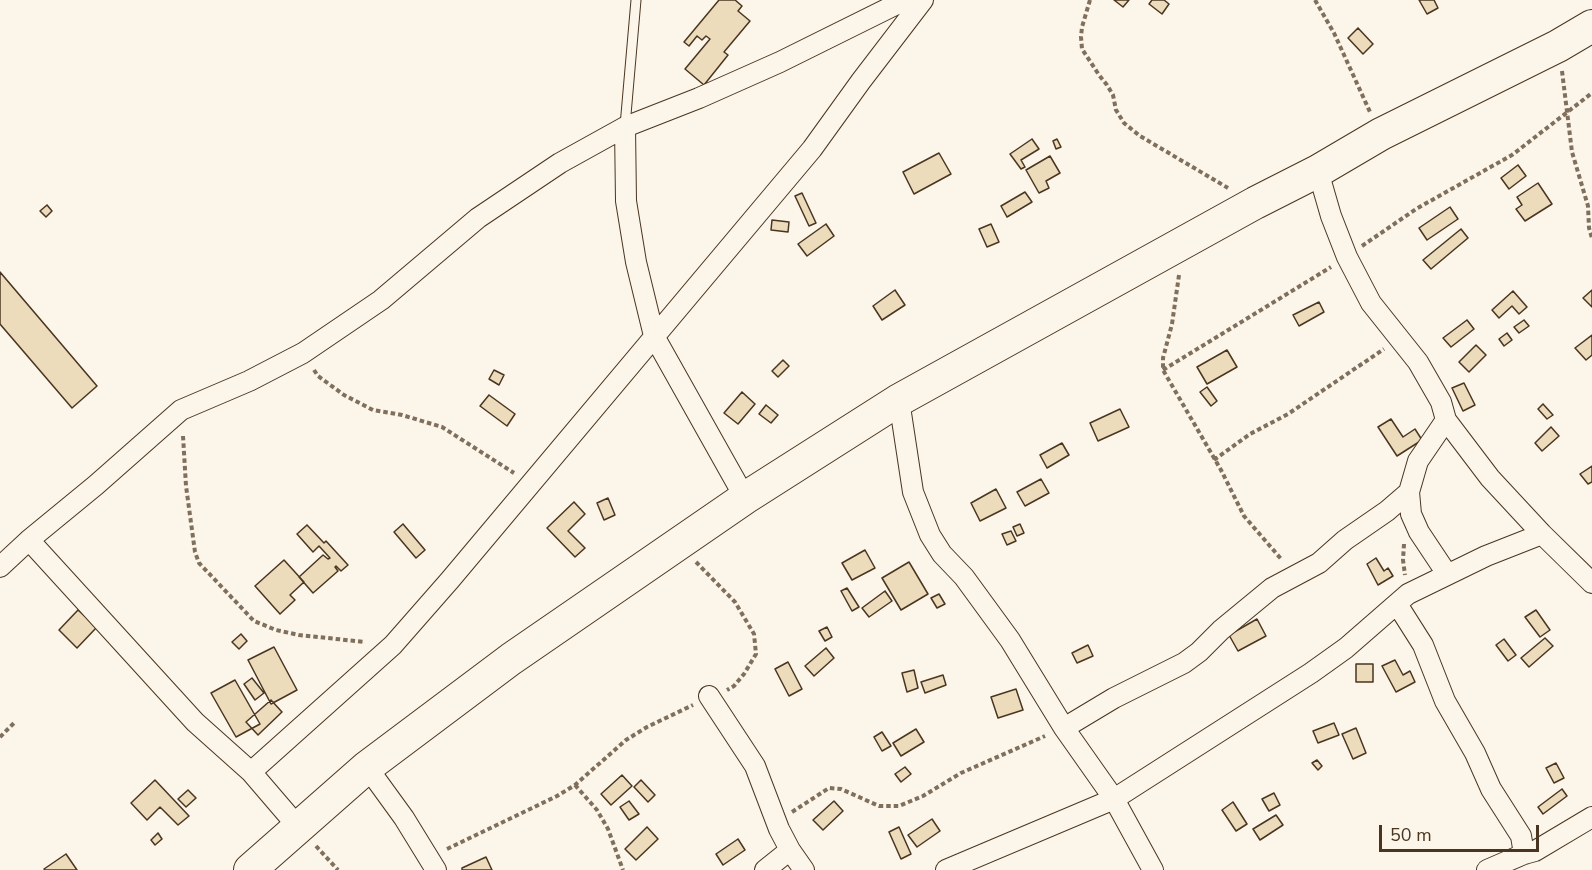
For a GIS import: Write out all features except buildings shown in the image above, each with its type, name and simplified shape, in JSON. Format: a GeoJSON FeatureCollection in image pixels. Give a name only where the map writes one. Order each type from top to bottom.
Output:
{"type":"FeatureCollection","features":[{"type":"Feature","properties":{"kind":"highway"},"geometry":{"type":"LineString","coordinates":[[250,870],[367,767],[511,659],[745,498],[899,400],[1381,135],[1592,27]]}},
{"type":"Feature","properties":{"kind":"street"},"geometry":{"type":"LineString","coordinates":[[0,567],[182,410],[249,381],[303,353],[381,300],[478,218],[560,163],[624,127],[699,98],[780,62],[905,0]]}},
{"type":"Feature","properties":{"kind":"street"},"geometry":{"type":"LineString","coordinates":[[251,772],[393,645],[812,149],[923,0]]}},
{"type":"Feature","properties":{"kind":"street"},"geometry":{"type":"LineString","coordinates":[[624,127],[626,201],[636,262],[654,336],[745,498]]}},
{"type":"Feature","properties":{"kind":"street"},"geometry":{"type":"LineString","coordinates":[[1318,171],[1331,216],[1347,257],[1371,303],[1418,362],[1441,402],[1446,420],[1490,478],[1592,583]]}},
{"type":"Feature","properties":{"kind":"street"},"geometry":{"type":"LineString","coordinates":[[899,400],[913,492],[930,535],[942,554],[964,577],[1010,640],[1064,728],[1114,799],[1153,870]]}},
{"type":"Feature","properties":{"kind":"street"},"geometry":{"type":"LineString","coordinates":[[1446,420],[1418,461],[1409,492],[1411,514],[1419,532],[1447,574]]}},
{"type":"Feature","properties":{"kind":"street"},"geometry":{"type":"LineString","coordinates":[[1064,728],[1114,698],[1191,658],[1246,608],[1272,588],[1319,563],[1409,492]]}},
{"type":"Feature","properties":{"kind":"street"},"geometry":{"type":"LineString","coordinates":[[946,870],[1114,799],[1311,673],[1346,648],[1402,599],[1447,574],[1542,534]]}},
{"type":"Feature","properties":{"kind":"street"},"geometry":{"type":"LineString","coordinates":[[29,540],[195,722],[251,772],[299,828]]}},
{"type":"Feature","properties":{"kind":"street"},"geometry":{"type":"LineString","coordinates":[[1402,599],[1423,645],[1444,701],[1475,753],[1491,789],[1519,832],[1523,840],[1524,854]]}},
{"type":"Feature","properties":{"kind":"street"},"geometry":{"type":"LineString","coordinates":[[709,696],[756,766],[776,823],[804,870]]}},
{"type":"Feature","properties":{"kind":"street"},"geometry":{"type":"LineString","coordinates":[[367,767],[404,818],[431,864]]}},
{"type":"Feature","properties":{"kind":"street"},"geometry":{"type":"LineString","coordinates":[[1487,870],[1535,851],[1592,817]]}},
{"type":"Feature","properties":{"kind":"street"},"geometry":{"type":"LineString","coordinates":[[765,870],[790,850]]}},
{"type":"Feature","properties":{"kind":"lane"},"geometry":{"type":"LineString","coordinates":[[624,127],[636,0]]}},
{"type":"Feature","properties":{"kind":"path"},"geometry":{"type":"LineString","coordinates":[[1090,0],[1080,37],[1083,49],[1113,95],[1116,110],[1124,123],[1140,136],[1255,203]]}},
{"type":"Feature","properties":{"kind":"path"},"geometry":{"type":"LineString","coordinates":[[1315,0],[1334,33],[1381,135]]}},
{"type":"Feature","properties":{"kind":"path"},"geometry":{"type":"LineString","coordinates":[[1558,46],[1572,152],[1588,206],[1592,238]]}},
{"type":"Feature","properties":{"kind":"path"},"geometry":{"type":"LineString","coordinates":[[1163,370],[1347,257],[1416,209],[1512,156],[1592,93]]}},
{"type":"Feature","properties":{"kind":"path"},"geometry":{"type":"LineString","coordinates":[[1185,243],[1172,324],[1163,358],[1163,370],[1244,516],[1275,551],[1293,576]]}},
{"type":"Feature","properties":{"kind":"path"},"geometry":{"type":"LineString","coordinates":[[1214,460],[1250,434],[1288,414],[1344,374],[1400,339]]}},
{"type":"Feature","properties":{"kind":"path"},"geometry":{"type":"LineString","coordinates":[[303,353],[318,376],[344,394],[373,410],[402,414],[442,427],[530,484]]}},
{"type":"Feature","properties":{"kind":"path"},"geometry":{"type":"LineString","coordinates":[[182,410],[186,486],[195,552],[199,563],[254,621],[276,630],[299,635],[393,645]]}},
{"type":"Feature","properties":{"kind":"path"},"geometry":{"type":"LineString","coordinates":[[1402,599],[1404,545],[1411,514]]}},
{"type":"Feature","properties":{"kind":"path"},"geometry":{"type":"LineString","coordinates":[[431,864],[574,785],[626,740],[709,696],[723,693],[734,686],[744,674],[756,654],[754,634],[735,602],[677,544]]}},
{"type":"Feature","properties":{"kind":"path"},"geometry":{"type":"LineString","coordinates":[[0,737],[15,722]]}},
{"type":"Feature","properties":{"kind":"path"},"geometry":{"type":"LineString","coordinates":[[776,823],[829,788],[841,789],[879,806],[899,806],[922,796],[961,773],[1064,728]]}},
{"type":"Feature","properties":{"kind":"path"},"geometry":{"type":"LineString","coordinates":[[574,785],[597,810],[608,829],[623,870]]}},
{"type":"Feature","properties":{"kind":"path"},"geometry":{"type":"LineString","coordinates":[[299,828],[338,870]]}}]}
